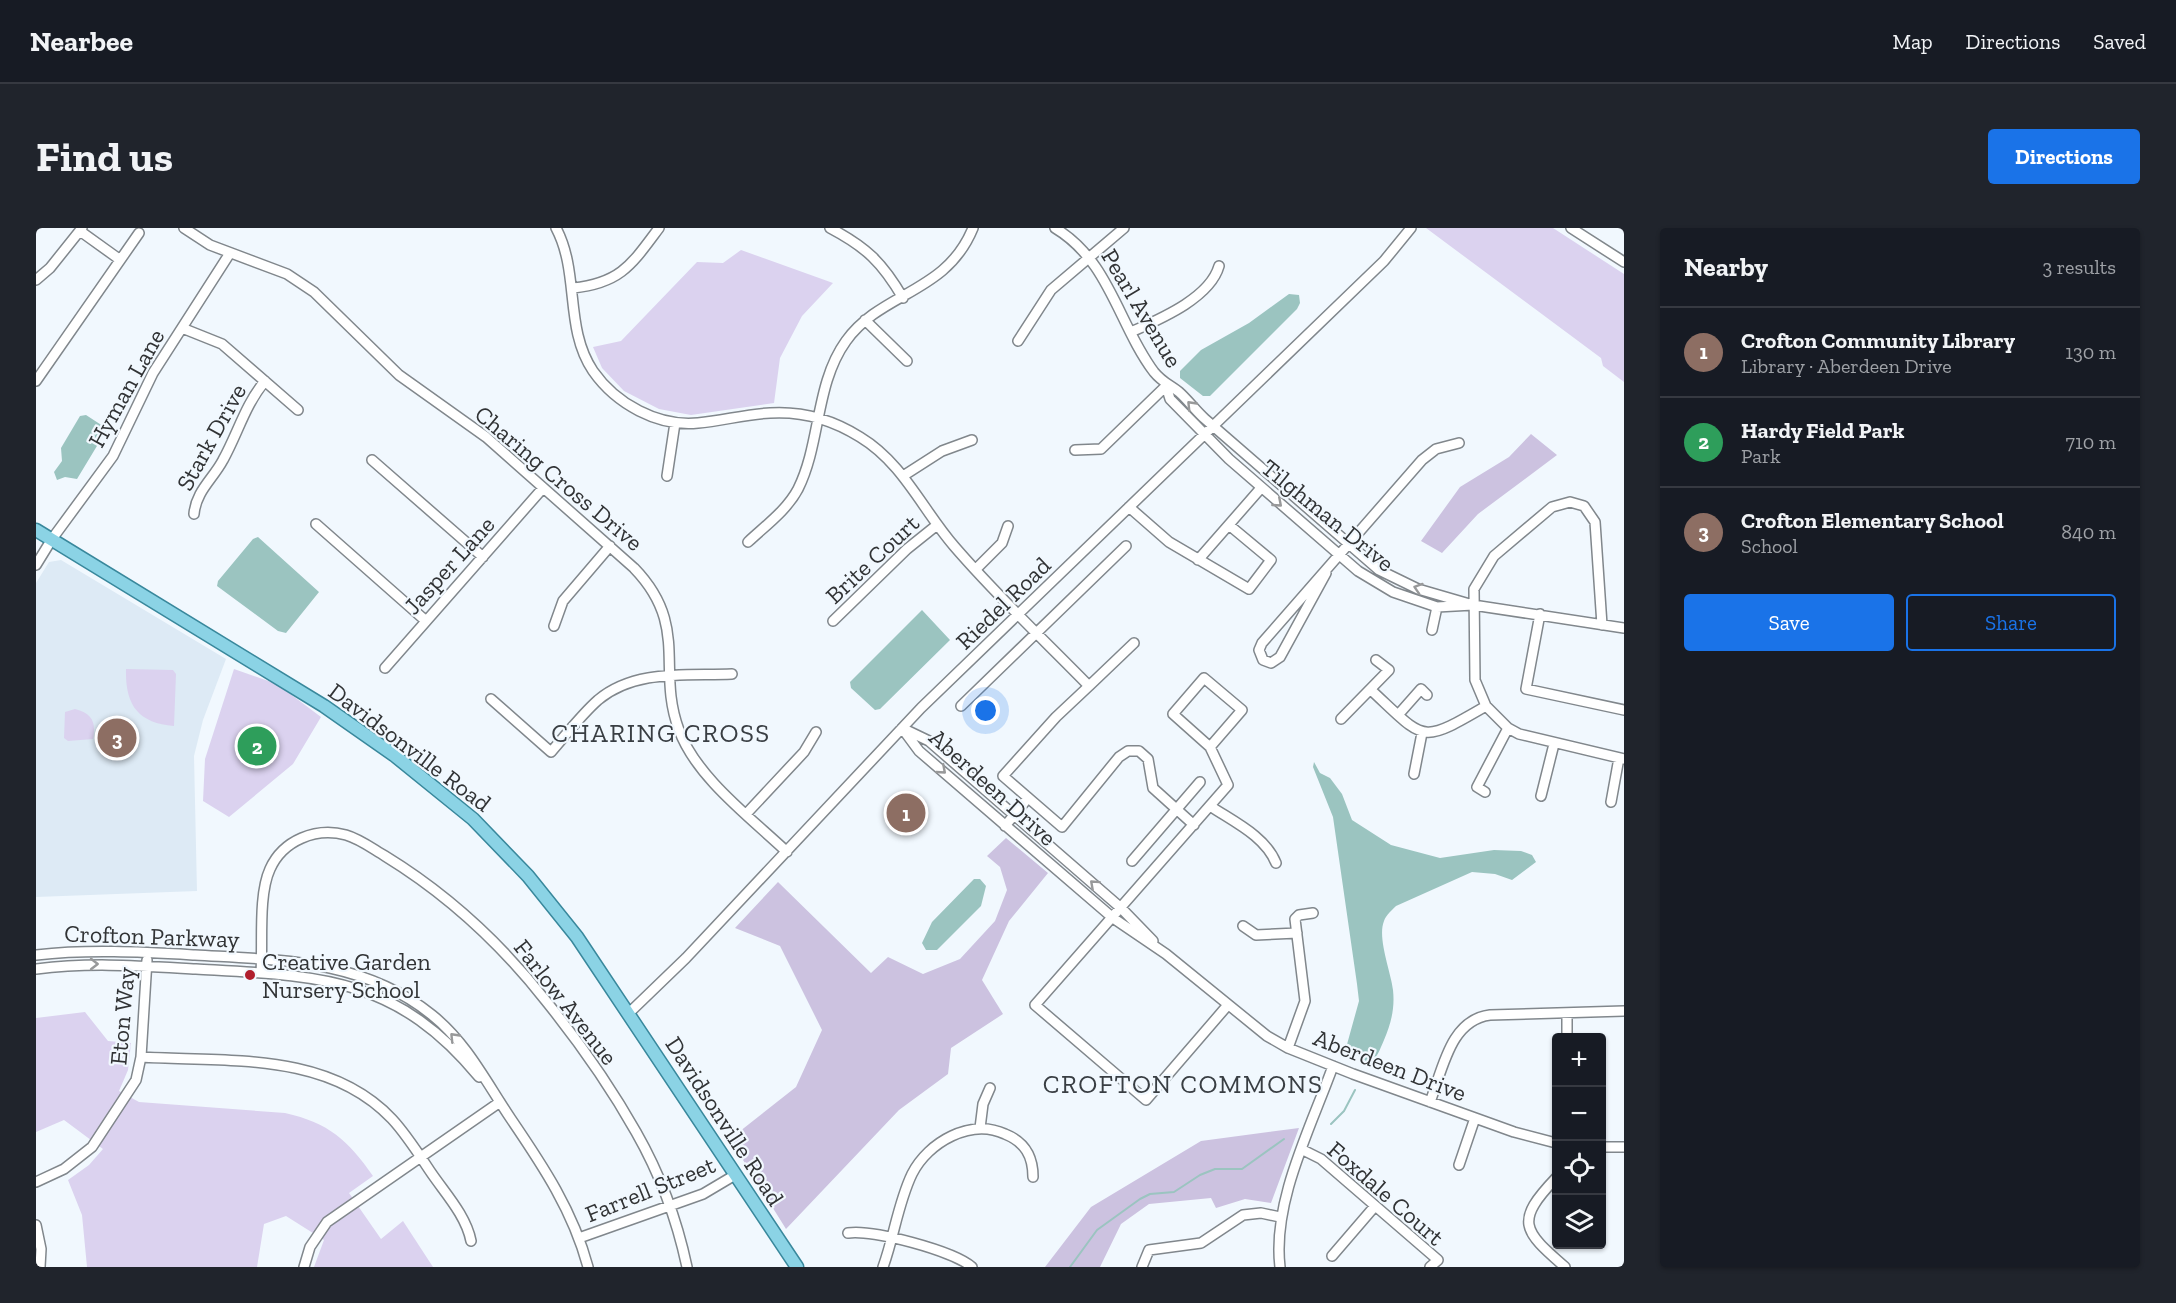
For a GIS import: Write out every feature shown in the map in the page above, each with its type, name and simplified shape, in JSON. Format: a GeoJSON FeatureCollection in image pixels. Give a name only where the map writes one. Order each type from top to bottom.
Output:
{"type":"FeatureCollection","features":[{"type":"Feature","properties":{"kind":"main road","name":"Davidsonville Road"},"geometry":{"type":"LineString","coordinates":[[36,530],[324,706],[449,798],[500,846],[553,905],[629,1013],[797,1267]]}},
{"type":"Feature","properties":{"kind":"street","name":"Charing Cross Drive"},"geometry":{"type":"LineString","coordinates":[[184,228],[210,245],[287,274],[314,292],[399,375],[486,438],[645,578],[659,602],[668,630],[675,720],[687,748],[708,776],[787,852]]}},
{"type":"Feature","properties":{"kind":"street"},"geometry":{"type":"LineString","coordinates":[[556,228],[567,252],[578,338],[593,371],[627,403],[658,419],[675,423],[696,424],[771,413],[817,417],[842,426],[874,445],[889,458],[937,525],[976,569],[1089,686]]}},
{"type":"Feature","properties":{"kind":"street"},"geometry":{"type":"LineString","coordinates":[[573,288],[595,286],[626,271],[659,228]]}},
{"type":"Feature","properties":{"kind":"street"},"geometry":{"type":"LineString","coordinates":[[830,228],[857,242],[877,260],[903,298]]}},
{"type":"Feature","properties":{"kind":"street"},"geometry":{"type":"LineString","coordinates":[[748,542],[787,505],[796,491],[833,363],[846,342],[865,320],[934,279],[963,248],[973,228]]}},
{"type":"Feature","properties":{"kind":"street","name":"Pearl Avenue"},"geometry":{"type":"LineString","coordinates":[[1055,228],[1090,257],[1154,372],[1166,386],[1170,399],[1205,434]]}},
{"type":"Feature","properties":{"kind":"street"},"geometry":{"type":"LineString","coordinates":[[1018,341],[1043,298],[1124,228]]}},
{"type":"Feature","properties":{"kind":"street","name":"Riedel Road"},"geometry":{"type":"LineString","coordinates":[[629,1013],[787,852],[902,728],[1384,261],[1411,228]]}},
{"type":"Feature","properties":{"kind":"street"},"geometry":{"type":"LineString","coordinates":[[1571,228],[1624,262]]}},
{"type":"Feature","properties":{"kind":"street"},"geometry":{"type":"LineString","coordinates":[[36,280],[50,268],[81,229],[120,259]]}},
{"type":"Feature","properties":{"kind":"street"},"geometry":{"type":"LineString","coordinates":[[36,381],[139,233]]}},
{"type":"Feature","properties":{"kind":"street","name":"Hyman Lane"},"geometry":{"type":"LineString","coordinates":[[36,565],[52,539],[113,456],[145,388],[230,253]]}},
{"type":"Feature","properties":{"kind":"street"},"geometry":{"type":"LineString","coordinates":[[1131,332],[1165,316],[1207,288],[1216,276],[1219,266]]}},
{"type":"Feature","properties":{"kind":"street"},"geometry":{"type":"LineString","coordinates":[[865,320],[907,362]]}},
{"type":"Feature","properties":{"kind":"street"},"geometry":{"type":"LineString","coordinates":[[182,327],[222,344],[298,410]]}},
{"type":"Feature","properties":{"kind":"street","name":"Stark Drive"},"geometry":{"type":"LineString","coordinates":[[194,514],[197,499],[224,458],[246,407],[265,381]]}},
{"type":"Feature","properties":{"kind":"street"},"geometry":{"type":"LineString","coordinates":[[1075,450],[1101,449],[1166,386]]}},
{"type":"Feature","properties":{"kind":"street","name":"Pearl Avenue"},"geometry":{"type":"LineString","coordinates":[[1166,386],[1179,392],[1213,426]]}},
{"type":"Feature","properties":{"kind":"street"},"geometry":{"type":"LineString","coordinates":[[667,476],[675,423]]}},
{"type":"Feature","properties":{"kind":"street","name":"Tilghman Drive"},"geometry":{"type":"LineString","coordinates":[[1213,426],[1348,545],[1379,570],[1398,581],[1473,605],[1624,628]]}},
{"type":"Feature","properties":{"kind":"street","name":"Tilghman Drive"},"geometry":{"type":"LineString","coordinates":[[1205,434],[1261,488],[1358,571],[1393,592],[1437,607],[1473,605]]}},
{"type":"Feature","properties":{"kind":"street"},"geometry":{"type":"LineString","coordinates":[[903,476],[942,451],[972,441]]}},
{"type":"Feature","properties":{"kind":"street"},"geometry":{"type":"LineString","coordinates":[[1326,573],[1280,657],[1271,663],[1263,660],[1259,650],[1262,643],[1430,453],[1459,443]]}},
{"type":"Feature","properties":{"kind":"street"},"geometry":{"type":"LineString","coordinates":[[372,460],[483,557]]}},
{"type":"Feature","properties":{"kind":"street","name":"Jasper Lane"},"geometry":{"type":"LineString","coordinates":[[385,668],[543,488]]}},
{"type":"Feature","properties":{"kind":"street"},"geometry":{"type":"LineString","coordinates":[[1198,560],[1261,488]]}},
{"type":"Feature","properties":{"kind":"street"},"geometry":{"type":"LineString","coordinates":[[1602,624],[1595,522],[1589,510],[1578,504],[1563,503],[1552,507],[1487,563],[1474,590],[1473,669],[1486,706],[1508,728],[1530,739],[1622,759],[1611,802]]}},
{"type":"Feature","properties":{"kind":"street"},"geometry":{"type":"LineString","coordinates":[[1129,507],[1154,531],[1198,560],[1249,589],[1271,560],[1229,525]]}},
{"type":"Feature","properties":{"kind":"street"},"geometry":{"type":"LineString","coordinates":[[316,524],[426,621]]}},
{"type":"Feature","properties":{"kind":"street","name":"Brite Court"},"geometry":{"type":"LineString","coordinates":[[833,621],[916,541],[937,525]]}},
{"type":"Feature","properties":{"kind":"street"},"geometry":{"type":"LineString","coordinates":[[976,569],[1002,543],[1008,526]]}},
{"type":"Feature","properties":{"kind":"street"},"geometry":{"type":"LineString","coordinates":[[554,626],[563,602],[610,546]]}},
{"type":"Feature","properties":{"kind":"street"},"geometry":{"type":"LineString","coordinates":[[961,706],[1126,546]]}},
{"type":"Feature","properties":{"kind":"street"},"geometry":{"type":"LineString","coordinates":[[1432,630],[1437,607]]}},
{"type":"Feature","properties":{"kind":"street"},"geometry":{"type":"LineString","coordinates":[[1540,614],[1526,689],[1624,710]]}},
{"type":"Feature","properties":{"kind":"street"},"geometry":{"type":"LineString","coordinates":[[1134,643],[1056,717],[1003,776],[1062,827],[1119,757],[1134,750],[1146,755],[1153,788],[1194,825]]}},
{"type":"Feature","properties":{"kind":"street"},"geometry":{"type":"LineString","coordinates":[[1341,719],[1389,670],[1376,660]]}},
{"type":"Feature","properties":{"kind":"street"},"geometry":{"type":"LineString","coordinates":[[491,699],[551,752],[589,709],[608,693],[632,680],[732,674]]}},
{"type":"Feature","properties":{"kind":"street"},"geometry":{"type":"LineString","coordinates":[[1210,747],[1242,710],[1204,678],[1173,714],[1210,747],[1228,785],[1035,1005],[1146,1100],[1227,1006]]}},
{"type":"Feature","properties":{"kind":"street"},"geometry":{"type":"LineString","coordinates":[[1371,690],[1422,733],[1442,732],[1486,706]]}},
{"type":"Feature","properties":{"kind":"street"},"geometry":{"type":"LineString","coordinates":[[1398,715],[1421,690],[1427,695]]}},
{"type":"Feature","properties":{"kind":"street","name":"Aberdeen Drive"},"geometry":{"type":"LineString","coordinates":[[902,728],[929,741],[1121,908],[1166,954],[1227,1006],[1267,1036],[1288,1048],[1430,1102],[1552,1141]]}},
{"type":"Feature","properties":{"kind":"street","name":"Aberdeen Drive"},"geometry":{"type":"LineString","coordinates":[[902,728],[919,751],[1005,826],[1113,918],[1166,954]]}},
{"type":"Feature","properties":{"kind":"street"},"geometry":{"type":"LineString","coordinates":[[1485,792],[1477,787],[1508,728]]}},
{"type":"Feature","properties":{"kind":"street"},"geometry":{"type":"LineString","coordinates":[[747,813],[804,752],[816,732]]}},
{"type":"Feature","properties":{"kind":"street"},"geometry":{"type":"LineString","coordinates":[[1414,774],[1422,733]]}},
{"type":"Feature","properties":{"kind":"street"},"geometry":{"type":"LineString","coordinates":[[1541,796],[1554,744]]}},
{"type":"Feature","properties":{"kind":"street"},"geometry":{"type":"LineString","coordinates":[[1132,861],[1200,782]]}},
{"type":"Feature","properties":{"kind":"street"},"geometry":{"type":"LineString","coordinates":[[1005,826],[1028,798]]}},
{"type":"Feature","properties":{"kind":"street"},"geometry":{"type":"LineString","coordinates":[[1210,806],[1262,841],[1272,852],[1276,863]]}},
{"type":"Feature","properties":{"kind":"street","name":"Farlow Avenue"},"geometry":{"type":"LineString","coordinates":[[261,973],[265,885],[270,869],[279,855],[295,842],[310,834],[329,832],[356,839],[406,870],[451,904],[528,979],[563,1023],[620,1105],[647,1151],[670,1206],[687,1267]]}},
{"type":"Feature","properties":{"kind":"street"},"geometry":{"type":"LineString","coordinates":[[1288,1048],[1305,1001],[1296,916],[1314,913]]}},
{"type":"Feature","properties":{"kind":"street"},"geometry":{"type":"LineString","coordinates":[[1244,926],[1256,935],[1297,933]]}},
{"type":"Feature","properties":{"kind":"street","name":"Crofton Parkway"},"geometry":{"type":"LineString","coordinates":[[36,955],[76,951],[262,959],[324,966],[389,987],[432,1015],[455,1036],[474,1059],[557,1190],[579,1238],[588,1267]]}},
{"type":"Feature","properties":{"kind":"street","name":"Eton Way"},"geometry":{"type":"LineString","coordinates":[[36,1182],[64,1169],[92,1147],[133,1087],[141,1057],[147,953]]}},
{"type":"Feature","properties":{"kind":"street","name":"Crofton Parkway"},"geometry":{"type":"LineString","coordinates":[[36,969],[77,964],[146,966],[304,975],[341,983],[404,1010],[444,1039],[500,1102]]}},
{"type":"Feature","properties":{"kind":"street"},"geometry":{"type":"LineString","coordinates":[[1430,1102],[1455,1036],[1467,1023],[1490,1014],[1624,1011]]}},
{"type":"Feature","properties":{"kind":"street"},"geometry":{"type":"LineString","coordinates":[[1567,1013],[1567,1033]]}},
{"type":"Feature","properties":{"kind":"street"},"geometry":{"type":"LineString","coordinates":[[141,1057],[277,1065],[323,1075],[343,1083],[378,1106],[403,1132],[464,1222],[471,1241]]}},
{"type":"Feature","properties":{"kind":"street"},"geometry":{"type":"LineString","coordinates":[[1280,1267],[1278,1242],[1280,1217],[1333,1066]]}},
{"type":"Feature","properties":{"kind":"street"},"geometry":{"type":"LineString","coordinates":[[980,1128],[983,1104],[990,1088]]}},
{"type":"Feature","properties":{"kind":"street"},"geometry":{"type":"LineString","coordinates":[[304,1267],[310,1247],[327,1222],[500,1102]]}},
{"type":"Feature","properties":{"kind":"street"},"geometry":{"type":"LineString","coordinates":[[1459,1166],[1475,1118]]}},
{"type":"Feature","properties":{"kind":"street"},"geometry":{"type":"LineString","coordinates":[[883,1267],[909,1180],[918,1164],[945,1140],[961,1132],[980,1128],[1002,1132],[1019,1141],[1032,1160],[1033,1177]]}},
{"type":"Feature","properties":{"kind":"street"},"geometry":{"type":"LineString","coordinates":[[1606,1147],[1624,1147]]}},
{"type":"Feature","properties":{"kind":"street","name":"Foxdale Court"},"geometry":{"type":"LineString","coordinates":[[1303,1150],[1321,1159],[1438,1260],[1430,1267]]}},
{"type":"Feature","properties":{"kind":"street","name":"Farrell Street"},"geometry":{"type":"LineString","coordinates":[[579,1238],[712,1190],[735,1175]]}},
{"type":"Feature","properties":{"kind":"street"},"geometry":{"type":"LineString","coordinates":[[1552,1183],[1536,1199],[1528,1219],[1531,1232],[1541,1246],[1565,1267]]}},
{"type":"Feature","properties":{"kind":"street"},"geometry":{"type":"LineString","coordinates":[[1332,1256],[1375,1206]]}},
{"type":"Feature","properties":{"kind":"street"},"geometry":{"type":"LineString","coordinates":[[1142,1267],[1149,1250],[1201,1243],[1243,1215],[1261,1213],[1280,1217]]}},
{"type":"Feature","properties":{"kind":"street"},"geometry":{"type":"LineString","coordinates":[[36,1225],[41,1249],[40,1267]]}},
{"type":"Feature","properties":{"kind":"street"},"geometry":{"type":"LineString","coordinates":[[848,1233],[872,1232],[956,1257],[972,1267]]}},
{"type":"Feature","properties":{"kind":"shaded area"},"geometry":{"type":"Polygon","coordinates":[[[1426,228],[1553,228],[1624,274],[1624,382],[1603,366],[1601,358],[1426,228]]]}},
{"type":"Feature","properties":{"kind":"shaded area"},"geometry":{"type":"Polygon","coordinates":[[[741,250],[833,283],[802,316],[780,358],[774,403],[691,415],[659,409],[624,391],[602,368],[593,347],[621,341],[697,262],[723,263],[741,250]]]}},
{"type":"Feature","properties":{"kind":"shaded area"},"geometry":{"type":"Polygon","coordinates":[[[1289,294],[1299,295],[1300,303],[1297,309],[1210,396],[1203,396],[1180,378],[1180,371],[1201,350],[1249,323],[1289,294]]]}},
{"type":"Feature","properties":{"kind":"shaded area"},"geometry":{"type":"Polygon","coordinates":[[[86,415],[106,428],[106,431],[77,479],[65,477],[57,480],[54,472],[62,461],[61,448],[80,416],[86,415]]]}},
{"type":"Feature","properties":{"kind":"shaded area"},"geometry":{"type":"Polygon","coordinates":[[[1531,434],[1557,455],[1478,514],[1442,553],[1421,541],[1460,487],[1509,457],[1531,434]]]}},
{"type":"Feature","properties":{"kind":"shaded area"},"geometry":{"type":"Polygon","coordinates":[[[258,537],[319,592],[286,633],[278,631],[217,586],[218,581],[253,539],[258,537]]]}},
{"type":"Feature","properties":{"kind":"shaded area"},"geometry":{"type":"Polygon","coordinates":[[[61,560],[226,659],[203,720],[194,756],[197,891],[36,897],[36,583],[49,562],[61,560]]]}},
{"type":"Feature","properties":{"kind":"shaded area"},"geometry":{"type":"Polygon","coordinates":[[[922,610],[950,640],[880,709],[875,710],[851,688],[850,682],[922,610]]]}},
{"type":"Feature","properties":{"kind":"shaded area"},"geometry":{"type":"Polygon","coordinates":[[[126,669],[173,670],[176,674],[174,726],[151,721],[136,710],[128,693],[126,669]]]}},
{"type":"Feature","properties":{"kind":"shaded area"},"geometry":{"type":"Polygon","coordinates":[[[234,669],[277,684],[321,717],[293,764],[229,817],[203,801],[205,759],[234,669]]]}},
{"type":"Feature","properties":{"kind":"shaded area"},"geometry":{"type":"Polygon","coordinates":[[[75,709],[86,713],[92,720],[93,739],[68,741],[64,738],[65,712],[75,709]]]}},
{"type":"Feature","properties":{"kind":"shaded area"},"geometry":{"type":"Polygon","coordinates":[[[1314,762],[1320,773],[1330,778],[1342,794],[1352,820],[1391,845],[1440,858],[1494,850],[1521,851],[1532,855],[1536,862],[1512,880],[1495,874],[1472,872],[1396,906],[1388,915],[1382,928],[1382,936],[1393,990],[1393,1010],[1380,1050],[1369,1063],[1346,1048],[1359,1001],[1333,817],[1313,767],[1314,762]]]}},
{"type":"Feature","properties":{"kind":"shaded area"},"geometry":{"type":"Polygon","coordinates":[[[1006,838],[1048,873],[1009,921],[982,980],[1003,1014],[951,1048],[948,1074],[899,1110],[786,1229],[730,1139],[796,1087],[822,1030],[780,946],[735,928],[778,882],[871,973],[888,957],[923,974],[960,959],[995,921],[1007,890],[1000,867],[987,856],[1006,838]]]}},
{"type":"Feature","properties":{"kind":"shaded area"},"geometry":{"type":"Polygon","coordinates":[[[974,879],[980,879],[986,886],[981,906],[937,950],[926,950],[922,943],[932,922],[974,879]]]}},
{"type":"Feature","properties":{"kind":"shaded area"},"geometry":{"type":"Polygon","coordinates":[[[85,1012],[108,1041],[131,1043],[128,1070],[119,1091],[139,1102],[285,1113],[314,1122],[336,1135],[355,1152],[373,1176],[349,1193],[381,1239],[403,1221],[433,1267],[314,1267],[324,1240],[286,1216],[264,1224],[257,1267],[87,1267],[82,1215],[68,1180],[89,1165],[103,1149],[64,1120],[36,1132],[36,1018],[85,1012]]]}},
{"type":"Feature","properties":{"kind":"shaded area"},"geometry":{"type":"Polygon","coordinates":[[[1299,1128],[1271,1203],[1245,1199],[1216,1208],[1211,1198],[1149,1204],[1121,1224],[1100,1267],[1045,1267],[1091,1207],[1201,1141],[1299,1128]]]}},
{"type":"Feature","properties":{"kind":"waterway"},"geometry":{"type":"LineString","coordinates":[[1331,1124],[1344,1111],[1355,1090]]}},
{"type":"Feature","properties":{"kind":"waterway"},"geometry":{"type":"LineString","coordinates":[[1070,1267],[1097,1230],[1140,1199],[1150,1194],[1174,1192],[1200,1175],[1215,1169],[1242,1169],[1284,1139]]}},
{"type":"Feature","properties":{"kind":"place","name":"Crofton Elementary School"},"geometry":{"type":"Point","coordinates":[117,738]}},
{"type":"Feature","properties":{"kind":"place","name":"Hardy Field Park"},"geometry":{"type":"Point","coordinates":[257,746]}},
{"type":"Feature","properties":{"kind":"place","name":"Crofton Community Library"},"geometry":{"type":"Point","coordinates":[906,813]}},
{"type":"Feature","properties":{"kind":"place","name":"Creative Garden Nursery School"},"geometry":{"type":"Point","coordinates":[250,975]}},
{"type":"Feature","properties":{"kind":"district","name":"CHARING CROSS"},"geometry":{"type":"Point","coordinates":[661,733]}},
{"type":"Feature","properties":{"kind":"district","name":"CROFTON COMMONS"},"geometry":{"type":"Point","coordinates":[1183,1084]}}]}
